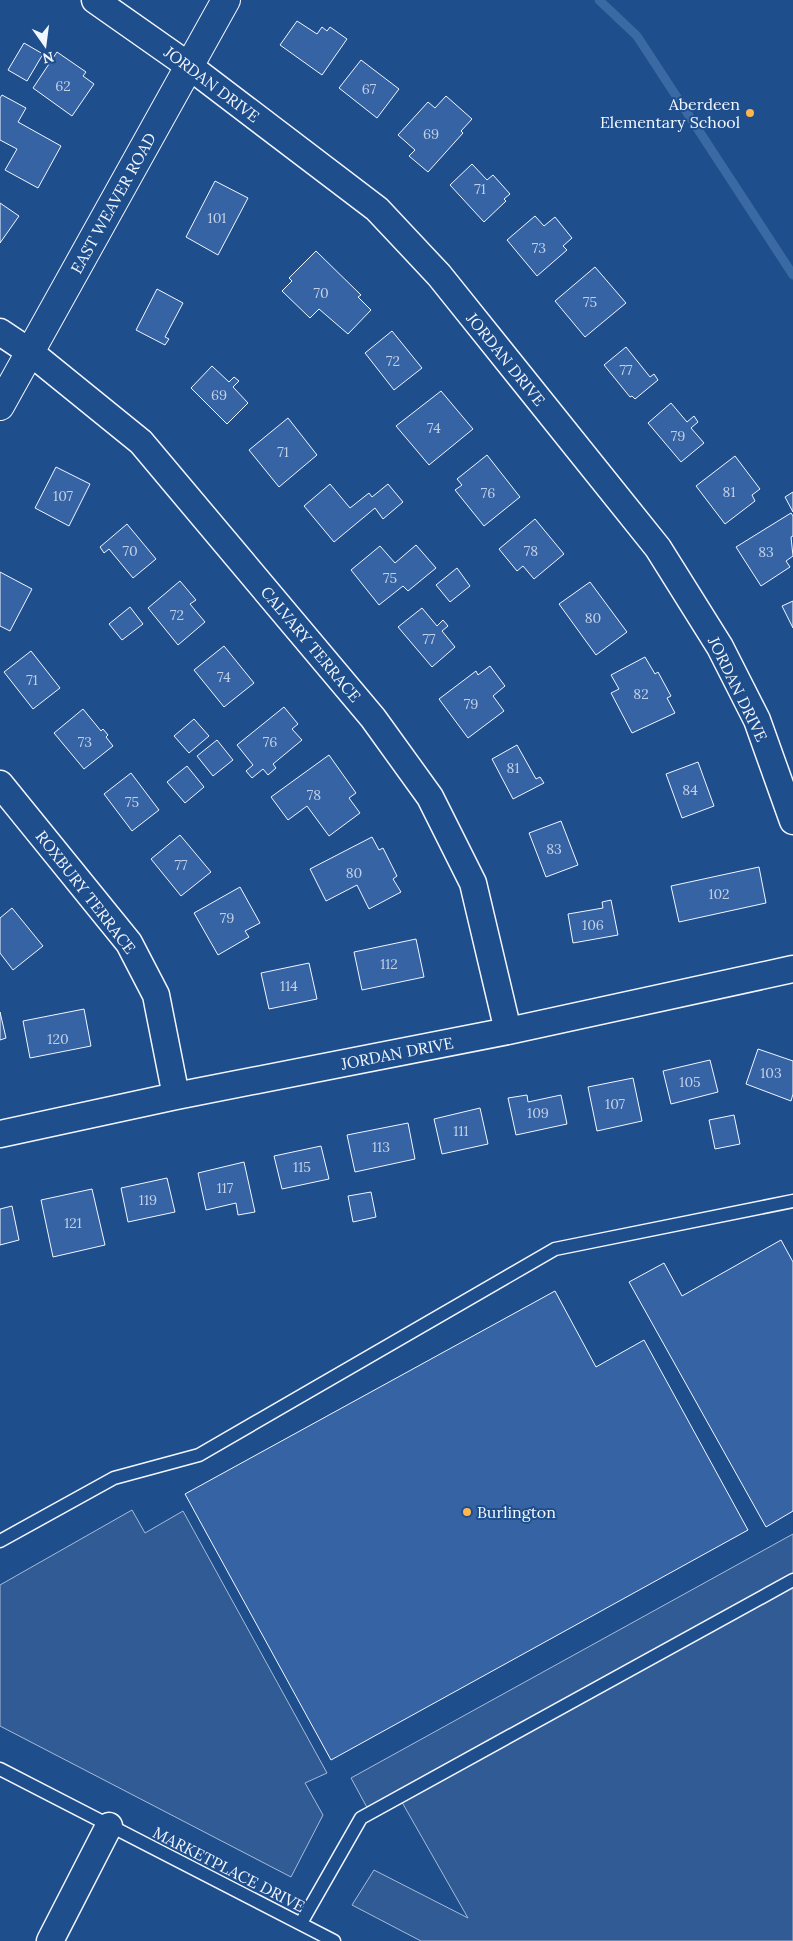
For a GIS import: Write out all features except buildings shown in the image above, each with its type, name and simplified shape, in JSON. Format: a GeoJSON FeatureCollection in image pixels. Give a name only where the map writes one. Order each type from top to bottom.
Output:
{"type":"FeatureCollection","features":[{"type":"Feature","properties":{"kind":"street","name":"JORDAN DRIVE"},"geometry":{"type":"LineString","coordinates":[[95,0],[189,66],[376,209],[439,275],[658,548],[720,648],[757,720],[793,821]]}},
{"type":"Feature","properties":{"kind":"street","name":"EAST WEAVER ROAD"},"geometry":{"type":"LineString","coordinates":[[0,406],[226,0]]}},
{"type":"Feature","properties":{"kind":"street","name":"CALVARY TERRACE"},"geometry":{"type":"LineString","coordinates":[[0,332],[30,352],[141,442],[373,718],[424,789],[473,883],[508,1031]]}},
{"type":"Feature","properties":{"kind":"street","name":"ROXBURY TERRACE"},"geometry":{"type":"LineString","coordinates":[[0,784],[129,943],[156,995],[176,1096]]}},
{"type":"Feature","properties":{"kind":"street","name":"JORDAN DRIVE"},"geometry":{"type":"LineString","coordinates":[[0,1134],[176,1096],[508,1031],[793,969]]}},
{"type":"Feature","properties":{"kind":"street"},"geometry":{"type":"LineString","coordinates":[[50,1941],[109,1826]]}},
{"type":"Feature","properties":{"kind":"lane"},"geometry":{"type":"LineString","coordinates":[[0,1541],[114,1478],[199,1455],[555,1249],[793,1201]]}},
{"type":"Feature","properties":{"kind":"lane"},"geometry":{"type":"LineString","coordinates":[[300,1923],[361,1818],[793,1580]]}},
{"type":"Feature","properties":{"kind":"lane","name":"MARKETPLACE DRIVE"},"geometry":{"type":"LineString","coordinates":[[0,1768],[334,1941]]}},
{"type":"Feature","properties":{"kind":"shaded area"},"geometry":{"type":"Polygon","coordinates":[[[132,1510],[145,1533],[183,1511],[327,1773],[305,1783],[323,1815],[291,1877],[0,1726],[0,1585],[132,1510]]]}},
{"type":"Feature","properties":{"kind":"shaded area"},"geometry":{"type":"Polygon","coordinates":[[[793,1534],[793,1941],[421,1941],[352,1905],[374,1870],[468,1918],[399,1797],[370,1813],[351,1778],[793,1534]]]}},
{"type":"Feature","properties":{"kind":"waterway"},"geometry":{"type":"LineString","coordinates":[[599,0],[637,36],[793,275]]}},
{"type":"Feature","properties":{"kind":"place","name":"Aberdeen Elementary School"},"geometry":{"type":"Point","coordinates":[750,113]}},
{"type":"Feature","properties":{"kind":"place","name":"Burlington"},"geometry":{"type":"Point","coordinates":[467,1512]}}]}
